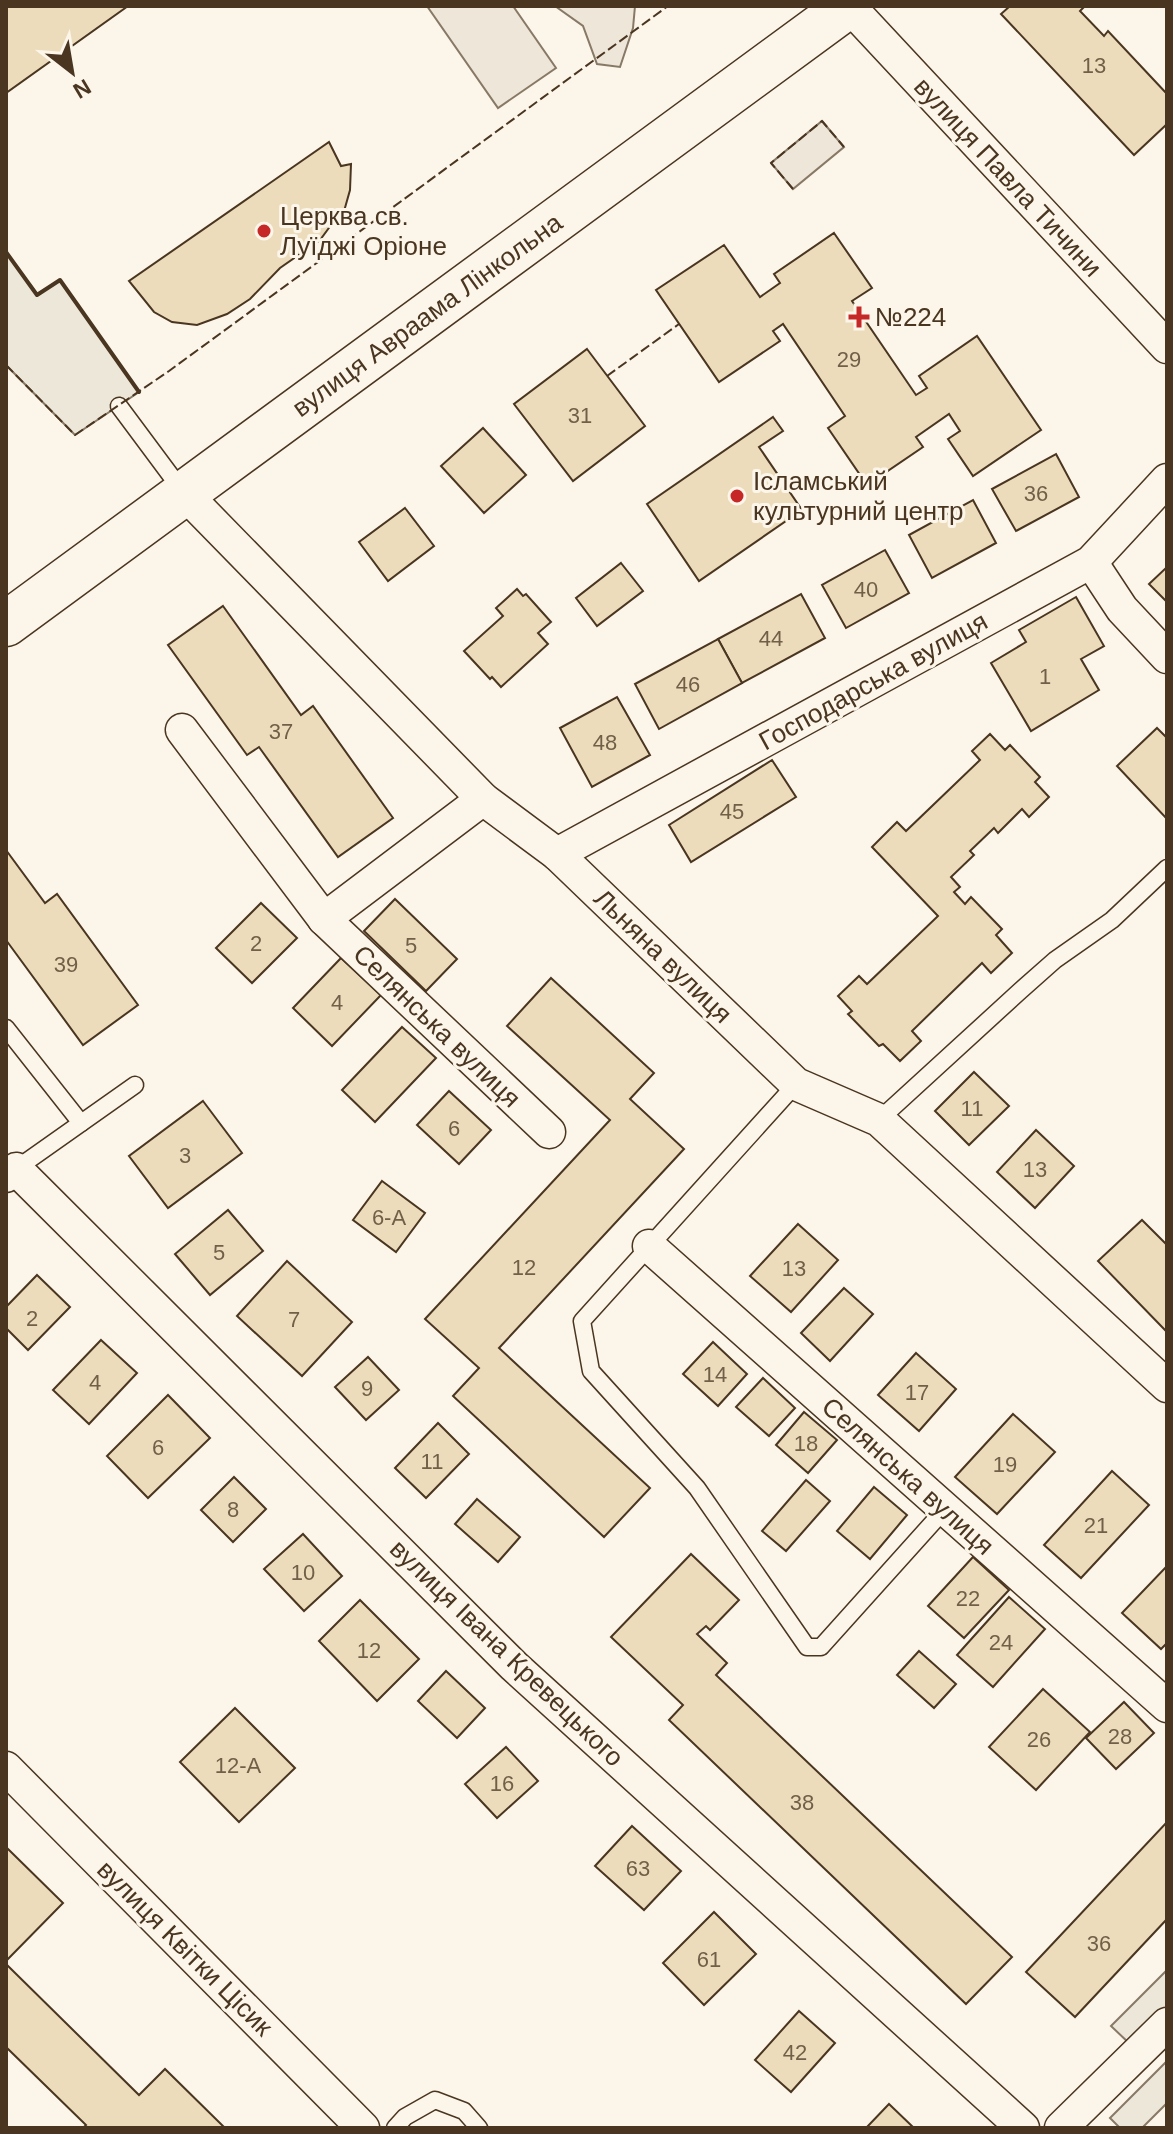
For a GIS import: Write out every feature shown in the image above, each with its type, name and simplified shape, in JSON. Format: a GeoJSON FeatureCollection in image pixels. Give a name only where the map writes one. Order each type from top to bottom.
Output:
{"type":"FeatureCollection","features":[{"type":"Feature","properties":{"kind":"street","name":"вулиця Павла Тичини"},"geometry":{"type":"LineString","coordinates":[[849,6],[1167,347]]}},
{"type":"Feature","properties":{"kind":"street","name":"вулиця Авраама Лінкольна"},"geometry":{"type":"LineString","coordinates":[[6,624],[849,6]]}},
{"type":"Feature","properties":{"kind":"street","name":"Господарська вулиця"},"geometry":{"type":"LineString","coordinates":[[557,854],[1091,562],[1167,480]]}},
{"type":"Feature","properties":{"kind":"street","name":"Льняна вулиця"},"geometry":{"type":"LineString","coordinates":[[184,493],[483,799],[557,854],[796,1084],[879,1120],[1167,1386]]}},
{"type":"Feature","properties":{"kind":"street"},"geometry":{"type":"LineString","coordinates":[[1091,562],[1122,609],[1167,657]]}},
{"type":"Feature","properties":{"kind":"street","name":"Селянська вулиця"},"geometry":{"type":"LineString","coordinates":[[182,730],[324,919],[549,1132]]}},
{"type":"Feature","properties":{"kind":"street"},"geometry":{"type":"LineString","coordinates":[[324,919],[483,799]]}},
{"type":"Feature","properties":{"kind":"street","name":"вулиця Івана Кревецького"},"geometry":{"type":"LineString","coordinates":[[11,1172],[514,1666],[1023,2128]]}},
{"type":"Feature","properties":{"kind":"street","name":"Селянська вулиця"},"geometry":{"type":"LineString","coordinates":[[649,1246],[1167,1706]]}},
{"type":"Feature","properties":{"kind":"street","name":"вулиця Квітки Цісик"},"geometry":{"type":"LineString","coordinates":[[6,1768],[363,2128]]}},
{"type":"Feature","properties":{"kind":"street"},"geometry":{"type":"LineString","coordinates":[[1061,2128],[1167,2024]]}},
{"type":"Feature","properties":{"kind":"lane"},"geometry":{"type":"LineString","coordinates":[[119,406],[184,493]]}},
{"type":"Feature","properties":{"kind":"lane"},"geometry":{"type":"LineString","coordinates":[[879,1120],[1055,960],[1112,920],[1167,868]]}},
{"type":"Feature","properties":{"kind":"lane"},"geometry":{"type":"LineString","coordinates":[[6,1028],[81,1123]]}},
{"type":"Feature","properties":{"kind":"lane"},"geometry":{"type":"LineString","coordinates":[[796,1084],[582,1321],[591,1371],[697,1488],[807,1647],[821,1647],[945,1509]]}},
{"type":"Feature","properties":{"kind":"lane"},"geometry":{"type":"LineString","coordinates":[[11,1172],[135,1085]]}},
{"type":"Feature","properties":{"kind":"lane"},"geometry":{"type":"LineString","coordinates":[[395,2128],[405,2117],[435,2100],[464,2111],[479,2128]]}},
{"type":"Feature","properties":{"kind":"shaded area"},"geometry":{"type":"Polygon","coordinates":[[[427,6],[513,6],[556,68],[498,108],[427,6]]]}},
{"type":"Feature","properties":{"kind":"shaded area"},"geometry":{"type":"Polygon","coordinates":[[[555,6],[635,6],[633,28],[620,67],[597,64],[583,26],[555,6]]]}},
{"type":"Feature","properties":{"kind":"shaded area"},"geometry":{"type":"Polygon","coordinates":[[[822,121],[844,147],[793,189],[771,163],[822,121]]]}},
{"type":"Feature","properties":{"kind":"shaded area"},"geometry":{"type":"Polygon","coordinates":[[[6,252],[37,294],[60,280],[139,392],[75,435],[6,365],[6,252]]]}},
{"type":"Feature","properties":{"kind":"shaded area"},"geometry":{"type":"Polygon","coordinates":[[[1167,1970],[1167,2007],[1130,2044],[1111,2026],[1167,1970]]]}},
{"type":"Feature","properties":{"kind":"shaded area"},"geometry":{"type":"Polygon","coordinates":[[[1167,2061],[1167,2103],[1142,2128],[1120,2128],[1110,2118],[1167,2061]]]}},
{"type":"Feature","properties":{"kind":"building"},"geometry":{"type":"Polygon","coordinates":[[[6,6],[128,6],[6,93],[6,6]]]}},
{"type":"Feature","properties":{"kind":"building"},"geometry":{"type":"Polygon","coordinates":[[[1010,6],[1085,6],[1080,11],[1104,36],[1108,31],[1167,94],[1167,124],[1134,155],[1001,14],[1010,6]]]}},
{"type":"Feature","properties":{"kind":"building","name":"Церква св. Луїджі Оріоне"},"geometry":{"type":"Polygon","coordinates":[[[329,142],[341,166],[351,164],[350,190],[341,222],[334,221],[320,240],[280,268],[250,299],[227,314],[197,325],[172,322],[154,312],[129,281],[329,142]]]}},
{"type":"Feature","properties":{"kind":"building"},"geometry":{"type":"Polygon","coordinates":[[[834,233],[872,288],[852,301],[916,395],[927,388],[919,376],[977,336],[1041,430],[973,476],[948,439],[960,431],[949,414],[916,437],[923,447],[867,485],[828,428],[845,416],[783,324],[773,331],[780,341],[719,382],[656,290],[724,245],[760,297],[780,283],[774,274],[834,233]]]}},
{"type":"Feature","properties":{"kind":"building"},"geometry":{"type":"Polygon","coordinates":[[[587,349],[645,426],[573,481],[514,404],[587,349]]]}},
{"type":"Feature","properties":{"kind":"building"},"geometry":{"type":"Polygon","coordinates":[[[773,417],[783,431],[759,447],[802,510],[699,581],[647,504],[773,417]]]}},
{"type":"Feature","properties":{"kind":"building"},"geometry":{"type":"Polygon","coordinates":[[[483,428],[526,475],[484,513],[441,466],[483,428]]]}},
{"type":"Feature","properties":{"kind":"building"},"geometry":{"type":"Polygon","coordinates":[[[1056,454],[1079,497],[1016,531],[992,489],[1056,454]]]}},
{"type":"Feature","properties":{"kind":"building"},"geometry":{"type":"Polygon","coordinates":[[[973,500],[996,543],[932,578],[909,535],[973,500]]]}},
{"type":"Feature","properties":{"kind":"building"},"geometry":{"type":"Polygon","coordinates":[[[405,508],[434,546],[388,581],[359,542],[405,508]]]}},
{"type":"Feature","properties":{"kind":"building"},"geometry":{"type":"Polygon","coordinates":[[[885,550],[909,593],[846,628],[822,585],[885,550]]]}},
{"type":"Feature","properties":{"kind":"building"},"geometry":{"type":"Polygon","coordinates":[[[621,563],[643,591],[597,626],[576,598],[621,563]]]}},
{"type":"Feature","properties":{"kind":"building"},"geometry":{"type":"Polygon","coordinates":[[[1167,567],[1167,602],[1149,584],[1167,567]]]}},
{"type":"Feature","properties":{"kind":"building"},"geometry":{"type":"Polygon","coordinates":[[[517,589],[523,596],[526,594],[551,622],[538,633],[548,644],[501,687],[464,651],[503,616],[496,608],[517,589]]]}},
{"type":"Feature","properties":{"kind":"building"},"geometry":{"type":"Polygon","coordinates":[[[801,594],[825,638],[742,683],[718,639],[801,594]]]}},
{"type":"Feature","properties":{"kind":"building"},"geometry":{"type":"Polygon","coordinates":[[[1076,597],[1104,646],[1081,659],[1099,690],[1031,731],[991,663],[1026,642],[1019,630],[1076,597]]]}},
{"type":"Feature","properties":{"kind":"building"},"geometry":{"type":"Polygon","coordinates":[[[223,606],[301,715],[313,706],[393,818],[338,857],[259,747],[247,755],[168,645],[223,606]]]}},
{"type":"Feature","properties":{"kind":"building"},"geometry":{"type":"Polygon","coordinates":[[[718,639],[742,683],[659,729],[635,684],[718,639]]]}},
{"type":"Feature","properties":{"kind":"building"},"geometry":{"type":"Polygon","coordinates":[[[617,697],[650,755],[592,787],[560,728],[617,697]]]}},
{"type":"Feature","properties":{"kind":"building"},"geometry":{"type":"Polygon","coordinates":[[[1157,728],[1167,738],[1167,819],[1117,766],[1157,728]]]}},
{"type":"Feature","properties":{"kind":"building"},"geometry":{"type":"Polygon","coordinates":[[[990,734],[1005,750],[1010,745],[1040,777],[1035,782],[1049,797],[1029,817],[1022,809],[998,833],[994,828],[970,851],[974,855],[951,877],[960,887],[954,892],[965,904],[971,897],[1002,929],[996,935],[1012,953],[991,973],[982,963],[912,1031],[921,1041],[900,1061],[883,1044],[879,1046],[848,1014],[852,1011],[838,996],[859,976],[867,984],[938,916],[872,847],[897,822],[906,831],[980,760],[972,751],[990,734]]]}},
{"type":"Feature","properties":{"kind":"building"},"geometry":{"type":"Polygon","coordinates":[[[772,760],[796,797],[691,862],[669,825],[772,760]]]}},
{"type":"Feature","properties":{"kind":"building"},"geometry":{"type":"Polygon","coordinates":[[[6,850],[45,903],[57,894],[138,1005],[83,1045],[6,940],[6,850]]]}},
{"type":"Feature","properties":{"kind":"building"},"geometry":{"type":"Polygon","coordinates":[[[395,899],[457,959],[426,991],[364,931],[395,899]]]}},
{"type":"Feature","properties":{"kind":"building"},"geometry":{"type":"Polygon","coordinates":[[[261,903],[297,938],[252,983],[216,948],[261,903]]]}},
{"type":"Feature","properties":{"kind":"building"},"geometry":{"type":"Polygon","coordinates":[[[341,958],[381,995],[332,1046],[293,1008],[341,958]]]}},
{"type":"Feature","properties":{"kind":"building"},"geometry":{"type":"Polygon","coordinates":[[[551,978],[654,1073],[630,1099],[684,1149],[499,1348],[650,1488],[604,1537],[453,1396],[479,1368],[425,1319],[610,1120],[507,1026],[551,978]]]}},
{"type":"Feature","properties":{"kind":"building"},"geometry":{"type":"Polygon","coordinates":[[[402,1027],[436,1058],[375,1122],[342,1090],[402,1027]]]}},
{"type":"Feature","properties":{"kind":"building"},"geometry":{"type":"Polygon","coordinates":[[[974,1072],[1009,1106],[969,1145],[935,1111],[974,1072]]]}},
{"type":"Feature","properties":{"kind":"building"},"geometry":{"type":"Polygon","coordinates":[[[449,1091],[491,1130],[459,1164],[417,1125],[449,1091]]]}},
{"type":"Feature","properties":{"kind":"building"},"geometry":{"type":"Polygon","coordinates":[[[203,1101],[242,1153],[168,1208],[129,1156],[203,1101]]]}},
{"type":"Feature","properties":{"kind":"building"},"geometry":{"type":"Polygon","coordinates":[[[1036,1130],[1074,1166],[1035,1208],[997,1172],[1036,1130]]]}},
{"type":"Feature","properties":{"kind":"building"},"geometry":{"type":"Polygon","coordinates":[[[382,1181],[425,1213],[396,1252],[353,1220],[382,1181]]]}},
{"type":"Feature","properties":{"kind":"building"},"geometry":{"type":"Polygon","coordinates":[[[228,1210],[263,1251],[210,1295],[175,1254],[228,1210]]]}},
{"type":"Feature","properties":{"kind":"building"},"geometry":{"type":"Polygon","coordinates":[[[1142,1220],[1167,1245],[1165,1330],[1098,1261],[1142,1220]]]}},
{"type":"Feature","properties":{"kind":"building"},"geometry":{"type":"Polygon","coordinates":[[[798,1224],[838,1260],[791,1312],[750,1276],[798,1224]]]}},
{"type":"Feature","properties":{"kind":"building"},"geometry":{"type":"Polygon","coordinates":[[[287,1261],[352,1322],[302,1376],[237,1316],[287,1261]]]}},
{"type":"Feature","properties":{"kind":"building"},"geometry":{"type":"Polygon","coordinates":[[[37,1275],[70,1307],[28,1350],[6,1328],[6,1307],[37,1275]]]}},
{"type":"Feature","properties":{"kind":"building"},"geometry":{"type":"Polygon","coordinates":[[[844,1288],[873,1314],[830,1361],[801,1333],[844,1288]]]}},
{"type":"Feature","properties":{"kind":"building"},"geometry":{"type":"Polygon","coordinates":[[[101,1340],[137,1373],[89,1424],[53,1390],[101,1340]]]}},
{"type":"Feature","properties":{"kind":"building"},"geometry":{"type":"Polygon","coordinates":[[[713,1342],[747,1374],[718,1406],[683,1374],[713,1342]]]}},
{"type":"Feature","properties":{"kind":"building"},"geometry":{"type":"Polygon","coordinates":[[[916,1353],[956,1389],[919,1431],[878,1395],[916,1353]]]}},
{"type":"Feature","properties":{"kind":"building"},"geometry":{"type":"Polygon","coordinates":[[[368,1357],[399,1390],[366,1420],[335,1387],[368,1357]]]}},
{"type":"Feature","properties":{"kind":"building"},"geometry":{"type":"Polygon","coordinates":[[[763,1378],[795,1408],[769,1436],[736,1407],[763,1378]]]}},
{"type":"Feature","properties":{"kind":"building"},"geometry":{"type":"Polygon","coordinates":[[[168,1395],[210,1438],[148,1498],[107,1456],[168,1395]]]}},
{"type":"Feature","properties":{"kind":"building"},"geometry":{"type":"Polygon","coordinates":[[[804,1412],[837,1440],[808,1473],[776,1445],[804,1412]]]}},
{"type":"Feature","properties":{"kind":"building"},"geometry":{"type":"Polygon","coordinates":[[[1013,1414],[1055,1452],[997,1514],[955,1477],[1013,1414]]]}},
{"type":"Feature","properties":{"kind":"building"},"geometry":{"type":"Polygon","coordinates":[[[438,1423],[469,1454],[426,1498],[395,1468],[438,1423]]]}},
{"type":"Feature","properties":{"kind":"building"},"geometry":{"type":"Polygon","coordinates":[[[1112,1471],[1149,1505],[1081,1578],[1044,1545],[1112,1471]]]}},
{"type":"Feature","properties":{"kind":"building"},"geometry":{"type":"Polygon","coordinates":[[[234,1477],[266,1509],[233,1542],[201,1510],[234,1477]]]}},
{"type":"Feature","properties":{"kind":"building"},"geometry":{"type":"Polygon","coordinates":[[[806,1480],[830,1501],[786,1551],[762,1531],[806,1480]]]}},
{"type":"Feature","properties":{"kind":"building"},"geometry":{"type":"Polygon","coordinates":[[[874,1487],[907,1515],[870,1559],[837,1531],[874,1487]]]}},
{"type":"Feature","properties":{"kind":"building"},"geometry":{"type":"Polygon","coordinates":[[[477,1499],[520,1537],[498,1562],[455,1524],[477,1499]]]}},
{"type":"Feature","properties":{"kind":"building"},"geometry":{"type":"Polygon","coordinates":[[[303,1534],[342,1576],[304,1611],[264,1569],[303,1534]]]}},
{"type":"Feature","properties":{"kind":"building"},"geometry":{"type":"Polygon","coordinates":[[[691,1554],[739,1600],[710,1630],[706,1626],[697,1634],[727,1663],[716,1675],[1012,1957],[966,2004],[669,1720],[683,1705],[611,1637],[691,1554]]]}},
{"type":"Feature","properties":{"kind":"building"},"geometry":{"type":"Polygon","coordinates":[[[973,1557],[1009,1590],[964,1638],[928,1606],[973,1557]]]}},
{"type":"Feature","properties":{"kind":"building"},"geometry":{"type":"Polygon","coordinates":[[[1167,1566],[1167,1643],[1161,1649],[1122,1613],[1167,1566]]]}},
{"type":"Feature","properties":{"kind":"building"},"geometry":{"type":"Polygon","coordinates":[[[1009,1597],[1045,1629],[993,1687],[957,1655],[1009,1597]]]}},
{"type":"Feature","properties":{"kind":"building"},"geometry":{"type":"Polygon","coordinates":[[[360,1600],[419,1659],[377,1701],[319,1641],[360,1600]]]}},
{"type":"Feature","properties":{"kind":"building"},"geometry":{"type":"Polygon","coordinates":[[[919,1651],[956,1684],[934,1708],[897,1675],[919,1651]]]}},
{"type":"Feature","properties":{"kind":"building"},"geometry":{"type":"Polygon","coordinates":[[[446,1671],[485,1708],[457,1738],[418,1701],[446,1671]]]}},
{"type":"Feature","properties":{"kind":"building"},"geometry":{"type":"Polygon","coordinates":[[[1043,1689],[1090,1732],[1036,1790],[989,1747],[1043,1689]]]}},
{"type":"Feature","properties":{"kind":"building"},"geometry":{"type":"Polygon","coordinates":[[[1124,1702],[1154,1733],[1116,1769],[1086,1738],[1124,1702]]]}},
{"type":"Feature","properties":{"kind":"building"},"geometry":{"type":"Polygon","coordinates":[[[235,1708],[295,1768],[239,1822],[180,1762],[235,1708]]]}},
{"type":"Feature","properties":{"kind":"building"},"geometry":{"type":"Polygon","coordinates":[[[506,1747],[538,1781],[497,1818],[465,1784],[506,1747]]]}},
{"type":"Feature","properties":{"kind":"building"},"geometry":{"type":"Polygon","coordinates":[[[1167,1822],[1167,1919],[1075,2017],[1026,1972],[1167,1822]]]}},
{"type":"Feature","properties":{"kind":"building"},"geometry":{"type":"Polygon","coordinates":[[[632,1826],[681,1871],[644,1910],[595,1866],[632,1826]]]}},
{"type":"Feature","properties":{"kind":"building"},"geometry":{"type":"Polygon","coordinates":[[[6,1849],[63,1903],[6,1961],[6,1849]]]}},
{"type":"Feature","properties":{"kind":"building"},"geometry":{"type":"Polygon","coordinates":[[[714,1912],[756,1954],[704,2005],[663,1963],[714,1912]]]}},
{"type":"Feature","properties":{"kind":"building"},"geometry":{"type":"Polygon","coordinates":[[[6,1964],[139,2095],[165,2069],[225,2128],[83,2128],[86,2125],[6,2047],[6,1964]]]}},
{"type":"Feature","properties":{"kind":"building"},"geometry":{"type":"Polygon","coordinates":[[[799,2011],[835,2043],[791,2092],[755,2060],[799,2011]]]}},
{"type":"Feature","properties":{"kind":"building"},"geometry":{"type":"Polygon","coordinates":[[[889,2104],[914,2128],[866,2128],[889,2104]]]}},
{"type":"Feature","properties":{"kind":"fence"},"geometry":{"type":"LineString","coordinates":[[6,365],[75,435],[169,371],[668,6]]}},
{"type":"Feature","properties":{"kind":"fence"},"geometry":{"type":"LineString","coordinates":[[793,189],[771,163],[822,121],[844,147]]}},
{"type":"Feature","properties":{"kind":"fence"},"geometry":{"type":"LineString","coordinates":[[607,376],[679,324]]}},
{"type":"Feature","properties":{"kind":"wall"},"geometry":{"type":"LineString","coordinates":[[6,252],[37,295],[60,280],[139,392]]}},
{"type":"Feature","properties":{"kind":"place","name":"Церква св. Луїджі Оріоне"},"geometry":{"type":"Point","coordinates":[264,231]}},
{"type":"Feature","properties":{"kind":"place","name":"№224"},"geometry":{"type":"Point","coordinates":[859,317]}},
{"type":"Feature","properties":{"kind":"place","name":"Ісламський культурний центр"},"geometry":{"type":"Point","coordinates":[737,496]}}]}
